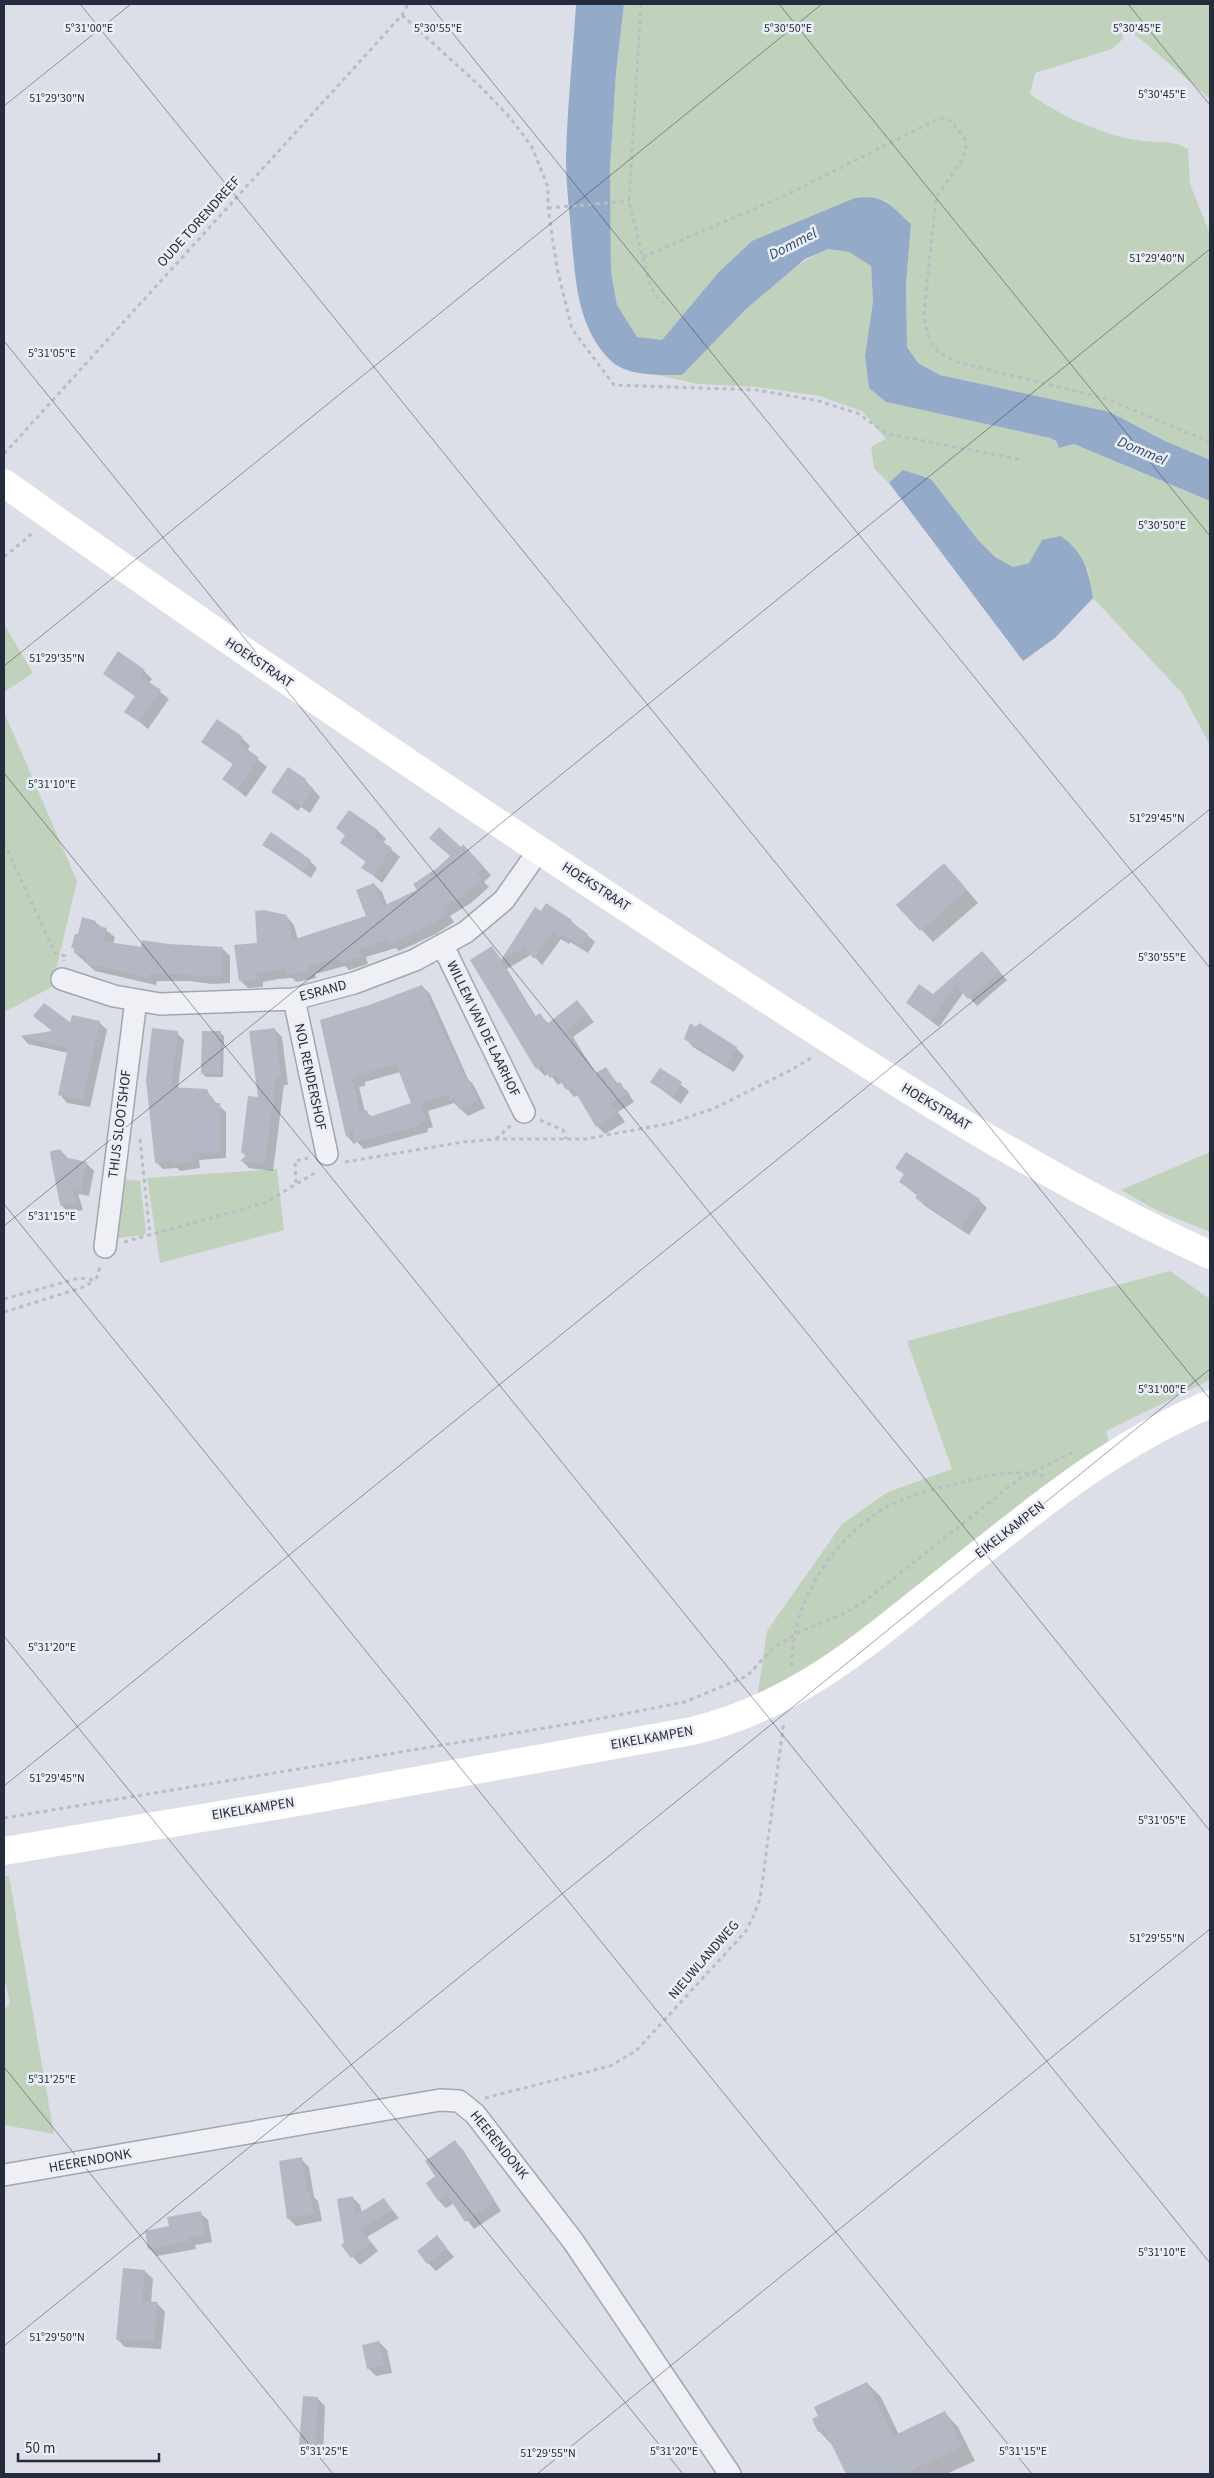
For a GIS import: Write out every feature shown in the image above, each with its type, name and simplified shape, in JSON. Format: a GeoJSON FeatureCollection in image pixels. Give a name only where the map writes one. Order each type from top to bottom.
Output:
{"type":"FeatureCollection","features":[{"type":"Feature","properties":{"kind":"street","name":"HOEKSTRAAT"},"geometry":{"type":"LineString","coordinates":[[4,483],[212,630],[539,850],[835,1043],[960,1122],[1033,1164],[1109,1206],[1210,1255]]}},
{"type":"Feature","properties":{"kind":"street","name":"ESRAND"},"geometry":{"type":"LineString","coordinates":[[62,979],[114,996],[160,1004],[294,999],[384,973],[443,946],[489,915],[504,900],[539,850]]}},
{"type":"Feature","properties":{"kind":"street","name":"WILLEM VAN DE LAARHOF"},"geometry":{"type":"LineString","coordinates":[[443,946],[524,1112]]}},
{"type":"Feature","properties":{"kind":"street","name":"NOL RENDERSHOF"},"geometry":{"type":"LineString","coordinates":[[294,999],[328,1162]]}},
{"type":"Feature","properties":{"kind":"street","name":"THIJS SLOOTSHOF"},"geometry":{"type":"LineString","coordinates":[[105,1247],[136,1000]]}},
{"type":"Feature","properties":{"kind":"street","name":"EIKELKAMPEN"},"geometry":{"type":"LineString","coordinates":[[4,1851],[304,1801],[692,1731],[737,1718],[787,1694],[848,1659],[1045,1502],[1091,1469],[1154,1429],[1210,1404]]}},
{"type":"Feature","properties":{"kind":"street","name":"HEERENDONK"},"geometry":{"type":"LineString","coordinates":[[4,2175],[440,2100],[459,2101],[470,2109],[573,2241],[730,2474]]}},
{"type":"Feature","properties":{"kind":"path","name":"OUDE TORENDREEF"},"geometry":{"type":"LineString","coordinates":[[4,454],[402,15],[408,4]]}},
{"type":"Feature","properties":{"kind":"path"},"geometry":{"type":"LineString","coordinates":[[641,4],[629,201],[648,279],[655,295],[663,302]]}},
{"type":"Feature","properties":{"kind":"path"},"geometry":{"type":"LineString","coordinates":[[402,15],[484,88],[525,137],[543,172],[548,187],[548,208],[557,268],[572,329],[614,385],[757,390],[819,401],[857,413],[888,434],[1023,460]]}},
{"type":"Feature","properties":{"kind":"path"},"geometry":{"type":"LineString","coordinates":[[643,257],[786,196],[940,118],[951,121],[965,139],[966,149],[962,161],[936,197],[924,313],[926,326],[935,349],[942,356],[957,362],[1113,401],[1210,442]]}},
{"type":"Feature","properties":{"kind":"path"},"geometry":{"type":"LineString","coordinates":[[548,208],[629,201]]}},
{"type":"Feature","properties":{"kind":"path"},"geometry":{"type":"LineString","coordinates":[[4,557],[52,517]]}},
{"type":"Feature","properties":{"kind":"path"},"geometry":{"type":"LineString","coordinates":[[4,844],[55,953],[65,956],[62,979]]}},
{"type":"Feature","properties":{"kind":"path"},"geometry":{"type":"LineString","coordinates":[[4,1312],[80,1288],[96,1280],[105,1247],[265,1203],[328,1162],[463,1142],[586,1139],[671,1123],[708,1111],[754,1089],[835,1043]]}},
{"type":"Feature","properties":{"kind":"path"},"geometry":{"type":"LineString","coordinates":[[140,1138],[150,1235]]}},
{"type":"Feature","properties":{"kind":"path"},"geometry":{"type":"LineString","coordinates":[[4,1299],[78,1278],[96,1280]]}},
{"type":"Feature","properties":{"kind":"path","name":"EIKELKAMPEN"},"geometry":{"type":"LineString","coordinates":[[4,1818],[578,1723],[685,1702],[747,1676],[772,1649],[795,1634],[810,1589],[826,1563],[843,1541],[873,1516],[892,1505],[944,1487],[992,1476],[1032,1472]]}},
{"type":"Feature","properties":{"kind":"path","name":"NIEUWLANDWEG"},"geometry":{"type":"LineString","coordinates":[[470,2109],[484,2098],[610,2066],[624,2059],[636,2051],[746,1931],[760,1899],[787,1694]]}},
{"type":"Feature","properties":{"kind":"green space"},"geometry":{"type":"Polygon","coordinates":[[[624,4],[1210,4],[1210,99],[1123,24],[1123,39],[1112,49],[1035,73],[1030,94],[1055,110],[1099,130],[1130,139],[1172,143],[1188,149],[1190,184],[1210,234],[1210,460],[1165,441],[1110,412],[940,375],[918,363],[907,347],[906,284],[911,224],[885,200],[695,303],[662,341],[637,337],[617,305],[611,272],[610,168],[616,73],[624,4]]]}},
{"type":"Feature","properties":{"kind":"green space"},"geometry":{"type":"Polygon","coordinates":[[[827,249],[849,252],[871,266],[873,301],[865,356],[869,388],[886,402],[1050,438],[1056,441],[1059,448],[1074,444],[1210,501],[1210,745],[1182,693],[1093,598],[1088,569],[1042,540],[1029,563],[1013,567],[995,557],[978,540],[931,479],[903,470],[889,483],[874,468],[871,447],[886,439],[863,412],[820,396],[756,387],[698,384],[657,375],[682,375],[732,322],[768,288],[787,273],[827,249]]]}},
{"type":"Feature","properties":{"kind":"green space"},"geometry":{"type":"Polygon","coordinates":[[[4,624],[33,673],[4,692],[4,624]]]}},
{"type":"Feature","properties":{"kind":"green space"},"geometry":{"type":"Polygon","coordinates":[[[4,712],[77,881],[52,987],[4,1012],[4,712]]]}},
{"type":"Feature","properties":{"kind":"green space"},"geometry":{"type":"Polygon","coordinates":[[[1210,1152],[1210,1232],[1156,1210],[1121,1190],[1210,1152]]]}},
{"type":"Feature","properties":{"kind":"green space"},"geometry":{"type":"Polygon","coordinates":[[[277,1169],[284,1230],[160,1263],[147,1178],[277,1169]]]}},
{"type":"Feature","properties":{"kind":"green space"},"geometry":{"type":"Polygon","coordinates":[[[122,1179],[140,1181],[146,1231],[144,1235],[119,1238],[112,1233],[122,1179]]]}},
{"type":"Feature","properties":{"kind":"green space"},"geometry":{"type":"Polygon","coordinates":[[[1170,1271],[1210,1299],[1210,1380],[1106,1431],[1110,1447],[829,1661],[757,1699],[767,1631],[842,1524],[888,1492],[952,1469],[907,1341],[1170,1271]]]}},
{"type":"Feature","properties":{"kind":"green space"},"geometry":{"type":"Polygon","coordinates":[[[4,1876],[9,1876],[54,2134],[4,2125],[4,2011],[10,2003],[4,1977],[4,1876]]]}},
{"type":"Feature","properties":{"kind":"water","name":"Dommel"},"geometry":{"type":"Polygon","coordinates":[[[576,4],[624,4],[616,73],[610,168],[611,272],[617,305],[637,337],[662,340],[719,272],[752,241],[855,198],[880,199],[892,206],[911,224],[906,284],[907,347],[918,363],[940,375],[1110,412],[1165,441],[1210,460],[1210,501],[1074,444],[1059,448],[1056,441],[1050,438],[886,402],[869,388],[865,356],[873,301],[871,266],[849,252],[828,249],[805,259],[746,309],[682,375],[644,374],[616,365],[609,359],[591,333],[580,304],[575,274],[566,159],[576,4]]]}},
{"type":"Feature","properties":{"kind":"water"},"geometry":{"type":"Polygon","coordinates":[[[903,470],[931,479],[978,540],[995,557],[1013,567],[1029,563],[1042,540],[1061,536],[1075,549],[1084,563],[1090,579],[1093,598],[1055,638],[1023,661],[889,483],[903,470]]]}},
{"type":"Feature","properties":{"kind":"building"},"geometry":{"type":"Polygon","coordinates":[[[118,651],[145,670],[140,676],[161,690],[139,722],[124,712],[135,696],[103,674],[118,651]]]}},
{"type":"Feature","properties":{"kind":"building"},"geometry":{"type":"Polygon","coordinates":[[[217,719],[243,737],[239,743],[259,758],[237,790],[222,779],[233,764],[201,742],[217,719]]]}},
{"type":"Feature","properties":{"kind":"building"},"geometry":{"type":"Polygon","coordinates":[[[288,767],[306,779],[304,782],[313,788],[302,806],[292,800],[289,804],[271,792],[288,767]]]}},
{"type":"Feature","properties":{"kind":"building"},"geometry":{"type":"Polygon","coordinates":[[[349,810],[378,830],[374,836],[392,848],[374,876],[361,868],[366,861],[340,843],[345,835],[336,828],[349,810]]]}},
{"type":"Feature","properties":{"kind":"building"},"geometry":{"type":"Polygon","coordinates":[[[439,827],[461,847],[463,844],[484,867],[477,873],[482,879],[464,895],[443,908],[447,914],[428,926],[390,944],[388,940],[359,949],[361,956],[340,963],[338,958],[308,966],[309,971],[287,975],[286,970],[270,971],[255,974],[256,980],[239,981],[234,945],[257,943],[255,911],[263,910],[287,915],[292,940],[366,916],[356,890],[374,883],[383,906],[417,890],[413,884],[437,868],[450,856],[429,838],[439,827]]]}},
{"type":"Feature","properties":{"kind":"building"},"geometry":{"type":"Polygon","coordinates":[[[271,832],[311,860],[303,871],[262,845],[271,832]]]}},
{"type":"Feature","properties":{"kind":"building"},"geometry":{"type":"Polygon","coordinates":[[[944,863],[967,890],[920,931],[896,905],[944,863]]]}},
{"type":"Feature","properties":{"kind":"building"},"geometry":{"type":"Polygon","coordinates":[[[546,903],[572,920],[571,922],[588,934],[580,946],[562,935],[561,938],[552,932],[534,959],[524,947],[501,961],[534,1017],[540,1013],[547,1024],[577,1000],[588,1014],[566,1029],[594,1074],[606,1067],[616,1084],[620,1082],[627,1094],[611,1104],[618,1114],[596,1127],[572,1086],[566,1090],[556,1074],[550,1078],[542,1065],[536,1069],[470,960],[492,946],[501,960],[535,907],[541,911],[546,903]]]}},
{"type":"Feature","properties":{"kind":"building"},"geometry":{"type":"Polygon","coordinates":[[[82,917],[96,921],[95,925],[107,928],[104,941],[108,942],[141,947],[142,940],[168,944],[223,947],[222,975],[203,977],[182,974],[149,974],[148,978],[86,963],[87,956],[74,953],[75,948],[71,948],[75,934],[78,934],[82,917]]]}},
{"type":"Feature","properties":{"kind":"building"},"geometry":{"type":"Polygon","coordinates":[[[982,951],[1000,971],[968,999],[955,985],[931,1020],[906,1003],[919,984],[933,994],[982,951]]]}},
{"type":"Feature","properties":{"kind":"building"},"geometry":{"type":"Polygon","coordinates":[[[422,985],[464,1076],[466,1075],[478,1100],[459,1109],[454,1098],[450,1100],[448,1095],[421,1103],[426,1120],[420,1122],[421,1125],[355,1142],[353,1131],[346,1137],[320,1020],[372,1004],[422,985]],[[396,1064],[358,1075],[358,1078],[352,1080],[360,1112],[367,1110],[369,1117],[411,1103],[396,1064]]]}},
{"type":"Feature","properties":{"kind":"building"},"geometry":{"type":"Polygon","coordinates":[[[44,1003],[70,1022],[72,1015],[100,1021],[83,1100],[58,1095],[68,1048],[19,1036],[52,1031],[33,1016],[44,1003]]]}},
{"type":"Feature","properties":{"kind":"building"},"geometry":{"type":"Polygon","coordinates":[[[690,1023],[696,1027],[699,1023],[737,1047],[726,1065],[684,1039],[690,1023]]]}},
{"type":"Feature","properties":{"kind":"building"},"geometry":{"type":"Polygon","coordinates":[[[152,1028],[178,1031],[171,1087],[207,1089],[213,1103],[220,1103],[220,1152],[192,1153],[193,1162],[172,1164],[172,1161],[155,1163],[146,1080],[152,1028]]]}},
{"type":"Feature","properties":{"kind":"building"},"geometry":{"type":"Polygon","coordinates":[[[275,1028],[281,1077],[276,1078],[265,1164],[240,1161],[249,1153],[241,1153],[248,1096],[258,1097],[249,1031],[275,1028]]]}},
{"type":"Feature","properties":{"kind":"building"},"geometry":{"type":"Polygon","coordinates":[[[202,1031],[221,1031],[220,1074],[201,1074],[202,1031]]]}},
{"type":"Feature","properties":{"kind":"building"},"geometry":{"type":"Polygon","coordinates":[[[660,1068],[682,1082],[673,1097],[650,1082],[660,1068]]]}},
{"type":"Feature","properties":{"kind":"building"},"geometry":{"type":"Polygon","coordinates":[[[60,1149],[63,1157],[87,1162],[81,1189],[72,1187],[76,1202],[60,1205],[50,1154],[51,1151],[60,1149]]]}},
{"type":"Feature","properties":{"kind":"building"},"geometry":{"type":"Polygon","coordinates":[[[906,1152],[980,1199],[961,1228],[915,1198],[918,1194],[899,1182],[904,1174],[895,1168],[906,1152]]]}},
{"type":"Feature","properties":{"kind":"building"},"geometry":{"type":"Polygon","coordinates":[[[455,2140],[494,2203],[465,2222],[447,2195],[438,2201],[426,2183],[435,2176],[425,2161],[455,2140]]]}},
{"type":"Feature","properties":{"kind":"building"},"geometry":{"type":"Polygon","coordinates":[[[302,2157],[307,2192],[310,2191],[314,2214],[287,2219],[279,2161],[302,2157]]]}},
{"type":"Feature","properties":{"kind":"building"},"geometry":{"type":"Polygon","coordinates":[[[353,2196],[356,2215],[384,2198],[392,2210],[360,2229],[371,2243],[351,2258],[341,2245],[344,2243],[337,2199],[353,2196]]]}},
{"type":"Feature","properties":{"kind":"building"},"geometry":{"type":"Polygon","coordinates":[[[201,2211],[205,2235],[188,2238],[189,2241],[148,2249],[145,2231],[169,2226],[167,2217],[201,2211]]]}},
{"type":"Feature","properties":{"kind":"building"},"geometry":{"type":"Polygon","coordinates":[[[437,2235],[447,2248],[427,2264],[417,2251],[437,2235]]]}},
{"type":"Feature","properties":{"kind":"building"},"geometry":{"type":"Polygon","coordinates":[[[123,2268],[145,2270],[142,2301],[158,2302],[154,2341],[116,2340],[123,2268]]]}},
{"type":"Feature","properties":{"kind":"building"},"geometry":{"type":"Polygon","coordinates":[[[379,2341],[385,2365],[367,2369],[362,2345],[379,2341]]]}},
{"type":"Feature","properties":{"kind":"building"},"geometry":{"type":"Polygon","coordinates":[[[867,2382],[893,2436],[945,2411],[962,2447],[904,2474],[846,2474],[824,2429],[818,2432],[812,2419],[818,2416],[814,2407],[867,2382]]]}},
{"type":"Feature","properties":{"kind":"building"},"geometry":{"type":"Polygon","coordinates":[[[303,2396],[318,2397],[315,2448],[299,2446],[303,2396]]]}}]}
